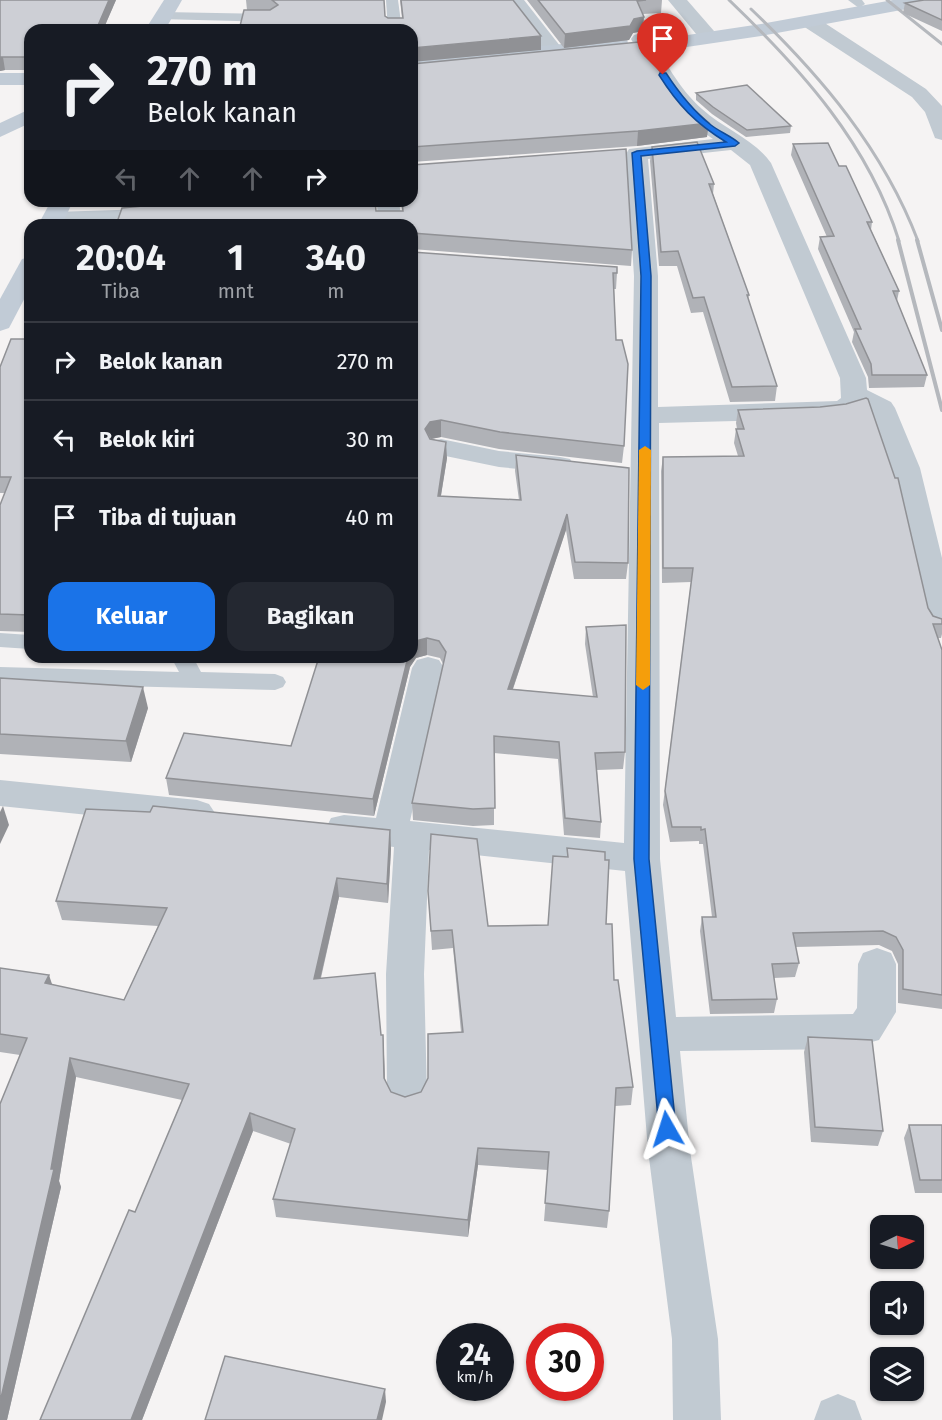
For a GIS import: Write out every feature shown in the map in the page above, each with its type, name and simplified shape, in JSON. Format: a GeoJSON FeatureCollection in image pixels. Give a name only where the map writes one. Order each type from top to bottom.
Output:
{"type":"FeatureCollection","features":[{"type":"Feature","properties":{"kind":"main road"},"geometry":{"type":"LineString","coordinates":[[418,62],[643,44],[856,2],[882,0]]}},
{"type":"Feature","properties":{"kind":"main road"},"geometry":{"type":"LineString","coordinates":[[418,70],[560,58],[643,44],[810,22],[923,0]]}},
{"type":"Feature","properties":{"kind":"main road"},"geometry":{"type":"LineString","coordinates":[[0,79],[24,79]]}},
{"type":"Feature","properties":{"kind":"main road"},"geometry":{"type":"LineString","coordinates":[[0,131],[24,118]]}},
{"type":"Feature","properties":{"kind":"main road"},"geometry":{"type":"LineString","coordinates":[[0,131],[24,127]]}},
{"type":"Feature","properties":{"kind":"main road"},"geometry":{"type":"LineString","coordinates":[[0,323],[24,276]]}},
{"type":"Feature","properties":{"kind":"street"},"geometry":{"type":"LineString","coordinates":[[514,0],[554,51]]}},
{"type":"Feature","properties":{"kind":"street"},"geometry":{"type":"LineString","coordinates":[[677,0],[704,31]]}},
{"type":"Feature","properties":{"kind":"street"},"geometry":{"type":"LineString","coordinates":[[810,22],[919,93],[935,111],[942,134]]}},
{"type":"Feature","properties":{"kind":"street"},"geometry":{"type":"LineString","coordinates":[[643,44],[680,100],[709,128],[750,152],[760,163],[853,378],[855,394],[855,402],[851,405],[817,411],[645,415]]}},
{"type":"Feature","properties":{"kind":"street"},"geometry":{"type":"LineString","coordinates":[[697,1420],[694,1339],[669,1150],[642,859],[645,415],[625,154],[735,143]]}},
{"type":"Feature","properties":{"kind":"street"},"geometry":{"type":"LineString","coordinates":[[855,394],[882,408],[906,468],[942,622]]}},
{"type":"Feature","properties":{"kind":"street"},"geometry":{"type":"LineString","coordinates":[[441,447],[499,459],[583,468]]}},
{"type":"Feature","properties":{"kind":"street"},"geometry":{"type":"LineString","coordinates":[[614,472],[645,476]]}},
{"type":"Feature","properties":{"kind":"street"},"geometry":{"type":"LineString","coordinates":[[408,1095],[401,834],[428,668]]}},
{"type":"Feature","properties":{"kind":"street"},"geometry":{"type":"LineString","coordinates":[[0,793],[224,816]]}},
{"type":"Feature","properties":{"kind":"street"},"geometry":{"type":"LineString","coordinates":[[319,826],[642,859]]}},
{"type":"Feature","properties":{"kind":"street"},"geometry":{"type":"LineString","coordinates":[[657,1034],[846,1032],[865,1028],[876,1012],[877,964]]}},
{"type":"Feature","properties":{"kind":"lane"},"geometry":{"type":"LineString","coordinates":[[392,0],[394,24]]}},
{"type":"Feature","properties":{"kind":"lane"},"geometry":{"type":"LineString","coordinates":[[164,15],[271,18]]}},
{"type":"Feature","properties":{"kind":"lane"},"geometry":{"type":"LineString","coordinates":[[55,214],[167,214]]}},
{"type":"Feature","properties":{"kind":"lane"},"geometry":{"type":"LineString","coordinates":[[0,640],[24,642]]}},
{"type":"Feature","properties":{"kind":"lane"},"geometry":{"type":"LineString","coordinates":[[185,663],[194,680]]}},
{"type":"Feature","properties":{"kind":"lane"},"geometry":{"type":"LineString","coordinates":[[0,675],[275,682]]}},
{"type":"Feature","properties":{"kind":"building"},"geometry":{"type":"Polygon","coordinates":[[[0,0],[109,0],[99,24],[24,24],[24,57],[0,57],[0,0]]]}},
{"type":"Feature","properties":{"kind":"building"},"geometry":{"type":"Polygon","coordinates":[[[272,0],[384,0],[385,16],[403,18],[401,0],[513,0],[541,36],[418,47],[418,24],[240,24],[244,10],[270,10],[278,5],[272,0]]]}},
{"type":"Feature","properties":{"kind":"building"},"geometry":{"type":"Polygon","coordinates":[[[538,0],[646,0],[637,1],[644,17],[634,19],[630,26],[565,34],[538,0]]]}},
{"type":"Feature","properties":{"kind":"building"},"geometry":{"type":"Polygon","coordinates":[[[942,0],[942,20],[905,3],[942,0]]]}},
{"type":"Feature","properties":{"kind":"building"},"geometry":{"type":"Polygon","coordinates":[[[639,42],[676,94],[709,123],[638,131],[418,147],[418,63],[639,42]]]}},
{"type":"Feature","properties":{"kind":"building"},"geometry":{"type":"Polygon","coordinates":[[[747,85],[791,126],[747,130],[696,93],[747,85]]]}},
{"type":"Feature","properties":{"kind":"building"},"geometry":{"type":"Polygon","coordinates":[[[697,142],[714,184],[709,184],[749,295],[747,295],[777,386],[732,387],[704,297],[693,298],[678,251],[661,252],[652,147],[697,142]]]}},
{"type":"Feature","properties":{"kind":"building"},"geometry":{"type":"Polygon","coordinates":[[[828,143],[839,166],[846,166],[872,222],[867,222],[899,291],[893,291],[927,375],[872,375],[871,364],[855,329],[861,329],[820,237],[834,236],[793,144],[828,143]]]}},
{"type":"Feature","properties":{"kind":"building"},"geometry":{"type":"Polygon","coordinates":[[[626,149],[632,250],[418,233],[418,219],[118,219],[122,208],[132,207],[376,207],[376,211],[403,211],[403,207],[418,207],[418,165],[626,149]]]}},
{"type":"Feature","properties":{"kind":"building"},"geometry":{"type":"Polygon","coordinates":[[[418,252],[617,267],[617,273],[613,273],[616,340],[622,340],[628,364],[624,446],[500,432],[441,420],[430,422],[425,429],[430,439],[446,442],[438,496],[521,500],[516,455],[629,468],[628,563],[575,562],[567,514],[508,689],[597,697],[586,627],[626,625],[625,752],[595,753],[601,822],[565,818],[559,742],[494,736],[495,808],[473,809],[412,803],[446,652],[439,641],[427,638],[418,640],[418,252]]]}},
{"type":"Feature","properties":{"kind":"building"},"geometry":{"type":"Polygon","coordinates":[[[11,339],[24,339],[24,615],[0,614],[0,505],[11,477],[0,477],[0,367],[11,339]]]}},
{"type":"Feature","properties":{"kind":"building"},"geometry":{"type":"Polygon","coordinates":[[[866,398],[895,478],[898,478],[928,608],[933,616],[942,619],[942,624],[933,624],[942,650],[942,995],[903,989],[903,950],[896,937],[883,931],[793,933],[799,963],[772,964],[777,999],[712,1000],[702,917],[716,917],[705,829],[672,827],[665,791],[693,568],[663,568],[663,457],[744,456],[736,429],[744,429],[738,410],[820,407],[846,404],[866,398]]]}},
{"type":"Feature","properties":{"kind":"building"},"geometry":{"type":"Polygon","coordinates":[[[317,663],[407,663],[373,799],[166,778],[184,733],[291,746],[317,663]]]}},
{"type":"Feature","properties":{"kind":"building"},"geometry":{"type":"Polygon","coordinates":[[[0,678],[143,687],[126,741],[0,734],[0,678]]]}},
{"type":"Feature","properties":{"kind":"building"},"geometry":{"type":"Polygon","coordinates":[[[153,806],[390,830],[387,884],[337,878],[314,979],[375,973],[381,1035],[383,1035],[384,1078],[391,1092],[405,1097],[421,1092],[428,1078],[428,1034],[463,1032],[452,930],[431,931],[428,891],[431,834],[477,839],[488,926],[548,925],[553,856],[568,857],[567,848],[605,852],[605,860],[609,860],[606,924],[612,924],[614,980],[618,980],[633,1087],[616,1088],[609,1211],[545,1203],[549,1152],[478,1148],[468,1220],[273,1199],[295,1129],[250,1113],[131,1420],[40,1420],[129,1210],[135,1212],[189,1084],[70,1058],[51,1169],[54,1169],[0,1402],[0,1104],[27,1038],[0,1034],[0,968],[49,975],[45,983],[124,1000],[167,908],[56,901],[86,809],[150,812],[153,806]]]}},
{"type":"Feature","properties":{"kind":"building"},"geometry":{"type":"Polygon","coordinates":[[[808,1037],[872,1040],[883,1131],[815,1127],[808,1037]]]}},
{"type":"Feature","properties":{"kind":"building"},"geometry":{"type":"Polygon","coordinates":[[[909,1125],[942,1125],[942,1180],[920,1180],[909,1125]]]}},
{"type":"Feature","properties":{"kind":"building"},"geometry":{"type":"Polygon","coordinates":[[[225,1356],[385,1389],[377,1420],[205,1420],[225,1356]]]}},
{"type":"Feature","properties":{"kind":"railway"},"geometry":{"type":"LineString","coordinates":[[729,0],[782,53],[830,110],[870,172],[899,241]]}},
{"type":"Feature","properties":{"kind":"railway"},"geometry":{"type":"LineString","coordinates":[[887,0],[942,44]]}},
{"type":"Feature","properties":{"kind":"railway"},"geometry":{"type":"LineString","coordinates":[[751,9],[802,61],[848,116],[887,175],[918,241]]}},
{"type":"Feature","properties":{"kind":"railway"},"geometry":{"type":"LineString","coordinates":[[898,240],[942,410]]}},
{"type":"Feature","properties":{"kind":"railway"},"geometry":{"type":"LineString","coordinates":[[917,240],[942,330]]}},
{"type":"Feature","properties":{"kind":"slow traffic"},"geometry":{"type":"LineString","coordinates":[[643,685],[645,450]]}},
{"type":"Feature","properties":{"kind":"route"},"geometry":{"type":"LineString","coordinates":[[663,75],[691,112],[709,128],[735,143],[637,153],[646,276],[642,859],[667,1129]]}}]}
